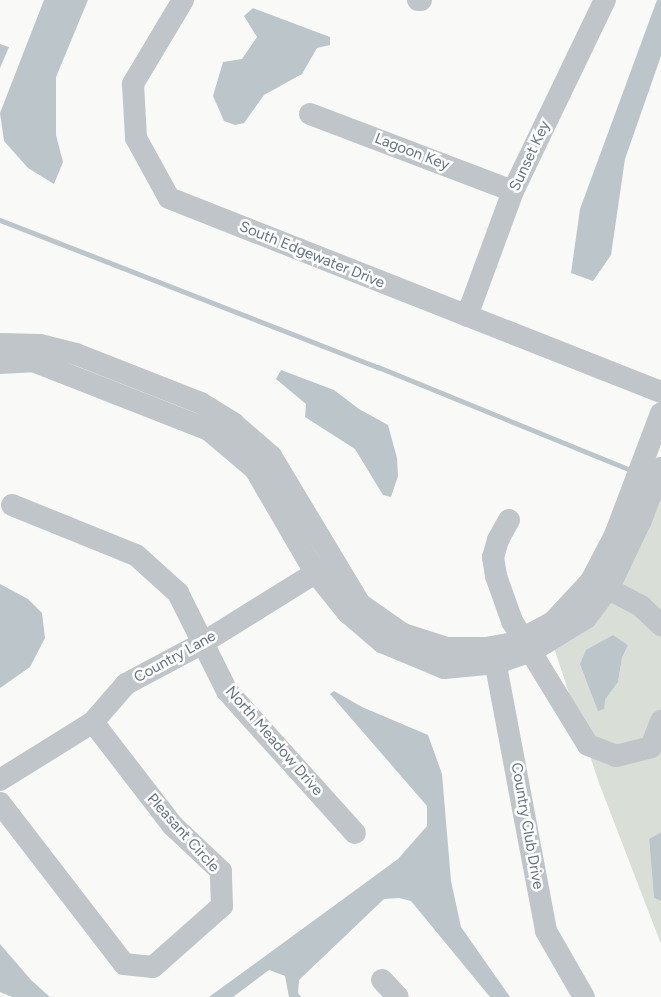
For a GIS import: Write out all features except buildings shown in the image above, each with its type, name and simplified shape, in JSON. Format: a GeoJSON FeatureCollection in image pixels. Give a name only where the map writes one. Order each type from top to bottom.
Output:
{"type":"FeatureCollection","features":[{"type":"Feature","properties":{"kind":"street","name":"South Edgewater Drive"},"geometry":{"type":"LineString","coordinates":[[183,0],[133,84],[136,138],[169,198],[661,392]]}},
{"type":"Feature","properties":{"kind":"street","name":"Sunset Key"},"geometry":{"type":"LineString","coordinates":[[467,316],[513,191],[605,0]]}},
{"type":"Feature","properties":{"kind":"street","name":"Lagoon Key"},"geometry":{"type":"LineString","coordinates":[[310,114],[513,191]]}},
{"type":"Feature","properties":{"kind":"street"},"geometry":{"type":"LineString","coordinates":[[0,344],[40,345],[76,354],[209,430],[254,469],[324,567],[348,613],[382,642],[444,668],[528,645],[586,618],[632,517],[661,468]]}},
{"type":"Feature","properties":{"kind":"street"},"geometry":{"type":"LineString","coordinates":[[0,363],[33,361],[134,388]]}},
{"type":"Feature","properties":{"kind":"street"},"geometry":{"type":"LineString","coordinates":[[632,517],[661,413]]}},
{"type":"Feature","properties":{"kind":"street","name":"North Meadow Drive"},"geometry":{"type":"LineString","coordinates":[[12,505],[136,555],[178,593],[201,644],[227,691],[355,833]]}},
{"type":"Feature","properties":{"kind":"street"},"geometry":{"type":"LineString","coordinates":[[509,520],[498,540],[494,556],[496,576],[512,621],[588,745],[616,756],[650,747],[661,721]]}},
{"type":"Feature","properties":{"kind":"street","name":"Country Lane"},"geometry":{"type":"LineString","coordinates":[[0,780],[93,722],[126,684],[201,644],[324,567]]}},
{"type":"Feature","properties":{"kind":"street"},"geometry":{"type":"LineString","coordinates":[[600,584],[641,606],[661,625]]}},
{"type":"Feature","properties":{"kind":"street","name":"Country Club Drive"},"geometry":{"type":"LineString","coordinates":[[495,655],[546,931],[584,997]]}},
{"type":"Feature","properties":{"kind":"street","name":"Pleasant Circle"},"geometry":{"type":"LineString","coordinates":[[0,803],[124,964],[153,967],[222,906],[221,871],[173,826],[93,722]]}},
{"type":"Feature","properties":{"kind":"street"},"geometry":{"type":"LineString","coordinates":[[382,980],[398,997]]}},
{"type":"Feature","properties":{"kind":"shaded area"},"geometry":{"type":"Polygon","coordinates":[[[44,0],[88,0],[56,77],[56,135],[63,162],[54,184],[28,168],[4,141],[0,113],[44,0]]]}},
{"type":"Feature","properties":{"kind":"shaded area"},"geometry":{"type":"Polygon","coordinates":[[[657,0],[661,0],[661,56],[625,159],[611,255],[593,281],[571,273],[580,209],[657,0]]]}},
{"type":"Feature","properties":{"kind":"shaded area"},"geometry":{"type":"Polygon","coordinates":[[[253,8],[330,37],[330,45],[317,48],[302,74],[264,95],[244,123],[235,125],[224,121],[213,96],[223,62],[242,59],[257,37],[244,16],[253,8]]]}},
{"type":"Feature","properties":{"kind":"shaded area"},"geometry":{"type":"Polygon","coordinates":[[[0,44],[9,47],[0,68],[0,44]]]}},
{"type":"Feature","properties":{"kind":"shaded area"},"geometry":{"type":"Polygon","coordinates":[[[281,370],[334,390],[359,409],[388,425],[397,458],[398,476],[391,497],[383,495],[355,449],[305,417],[306,404],[276,379],[281,370]]]}},
{"type":"Feature","properties":{"kind":"shaded area"},"geometry":{"type":"Polygon","coordinates":[[[661,477],[661,832],[649,839],[654,898],[661,901],[661,944],[599,783],[550,636],[661,477]],[[613,635],[605,700],[618,682],[622,658],[628,645],[613,635]]]}},
{"type":"Feature","properties":{"kind":"shaded area"},"geometry":{"type":"Polygon","coordinates":[[[0,584],[28,599],[42,613],[45,638],[30,667],[0,688],[0,584]]]}},
{"type":"Feature","properties":{"kind":"shaded area"},"geometry":{"type":"Polygon","coordinates":[[[613,635],[628,645],[622,658],[618,682],[605,700],[604,709],[598,711],[580,664],[586,650],[613,635]]]}},
{"type":"Feature","properties":{"kind":"shaded area"},"geometry":{"type":"Polygon","coordinates":[[[334,691],[362,707],[428,735],[442,774],[451,881],[461,927],[510,997],[490,997],[411,901],[399,898],[384,899],[299,980],[298,993],[301,997],[289,997],[285,976],[269,970],[233,997],[209,997],[398,859],[427,826],[427,806],[330,694],[334,691]]]}},
{"type":"Feature","properties":{"kind":"shaded area"},"geometry":{"type":"Polygon","coordinates":[[[661,832],[661,901],[654,898],[649,839],[661,832]]]}},
{"type":"Feature","properties":{"kind":"shaded area"},"geometry":{"type":"Polygon","coordinates":[[[0,944],[31,980],[50,997],[12,997],[0,992],[0,944]]]}},
{"type":"Feature","properties":{"kind":"waterway"},"geometry":{"type":"LineString","coordinates":[[0,220],[378,367],[630,470]]}}]}
